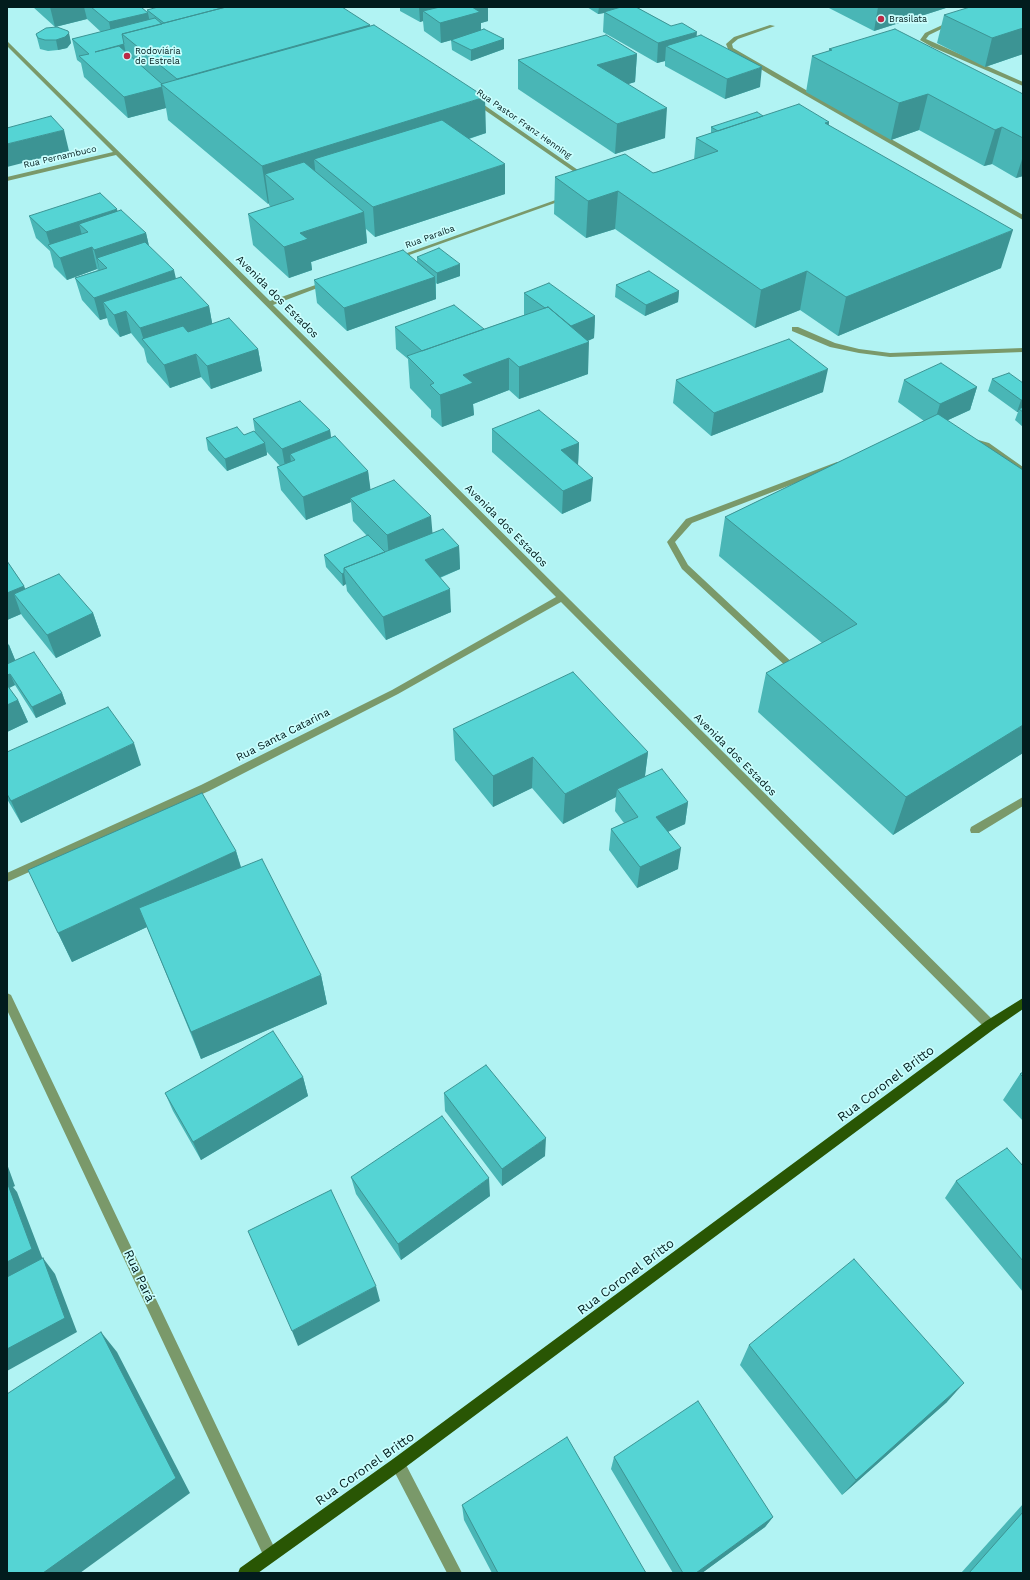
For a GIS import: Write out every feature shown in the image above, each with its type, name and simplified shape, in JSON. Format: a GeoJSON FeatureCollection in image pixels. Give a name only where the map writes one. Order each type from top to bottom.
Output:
{"type":"FeatureCollection","features":[{"type":"Feature","properties":{"kind":"main road","name":"Rua Coronel Britto"},"geometry":{"type":"LineString","coordinates":[[245,1573],[398,1464],[990,1025],[1023,1003]]}},
{"type":"Feature","properties":{"kind":"street"},"geometry":{"type":"LineString","coordinates":[[959,20],[927,34],[922,40],[1023,84]]}},
{"type":"Feature","properties":{"kind":"street"},"geometry":{"type":"LineString","coordinates":[[772,26],[736,38],[729,44],[731,49],[1023,218]]}},
{"type":"Feature","properties":{"kind":"street","name":"Avenida dos Estados"},"geometry":{"type":"LineString","coordinates":[[7,43],[990,1025]]}},
{"type":"Feature","properties":{"kind":"street","name":"Rua Pastor Franz Henning"},"geometry":{"type":"LineString","coordinates":[[469,97],[592,182]]}},
{"type":"Feature","properties":{"kind":"street","name":"Rua Pernambuco"},"geometry":{"type":"LineString","coordinates":[[7,179],[117,153]]}},
{"type":"Feature","properties":{"kind":"street","name":"Rua Paraíba"},"geometry":{"type":"LineString","coordinates":[[388,261],[576,194]]}},
{"type":"Feature","properties":{"kind":"street"},"geometry":{"type":"LineString","coordinates":[[268,304],[336,280]]}},
{"type":"Feature","properties":{"kind":"street"},"geometry":{"type":"LineString","coordinates":[[795,329],[834,345],[858,351],[890,354],[1023,350]]}},
{"type":"Feature","properties":{"kind":"street"},"geometry":{"type":"LineString","coordinates":[[966,438],[986,445],[1023,471]]}},
{"type":"Feature","properties":{"kind":"street"},"geometry":{"type":"LineString","coordinates":[[794,669],[685,567],[671,542],[689,521],[848,460]]}},
{"type":"Feature","properties":{"kind":"street","name":"Rua Santa Catarina"},"geometry":{"type":"LineString","coordinates":[[7,878],[205,788],[395,692],[562,598]]}},
{"type":"Feature","properties":{"kind":"street"},"geometry":{"type":"LineString","coordinates":[[975,830],[1023,801]]}},
{"type":"Feature","properties":{"kind":"street","name":"Rua Pará"},"geometry":{"type":"LineString","coordinates":[[7,998],[270,1554]]}},
{"type":"Feature","properties":{"kind":"street"},"geometry":{"type":"LineString","coordinates":[[398,1464],[455,1573]]}},
{"type":"Feature","properties":{"kind":"building"},"geometry":{"type":"Polygon","coordinates":[[[91,7],[141,7],[148,13],[109,22],[91,7]]]}},
{"type":"Feature","properties":{"kind":"building"},"geometry":{"type":"Polygon","coordinates":[[[158,7],[226,7],[164,23],[147,10],[158,7]]]}},
{"type":"Feature","properties":{"kind":"building"},"geometry":{"type":"Polygon","coordinates":[[[226,7],[342,7],[370,25],[177,79],[122,34],[226,7]]]}},
{"type":"Feature","properties":{"kind":"building"},"geometry":{"type":"Polygon","coordinates":[[[440,7],[472,7],[480,12],[440,23],[423,11],[440,7]]]}},
{"type":"Feature","properties":{"kind":"building"},"geometry":{"type":"Polygon","coordinates":[[[621,7],[636,7],[671,26],[682,23],[697,32],[658,43],[604,12],[621,7]]]}},
{"type":"Feature","properties":{"kind":"building"},"geometry":{"type":"Polygon","coordinates":[[[970,7],[1023,7],[1023,28],[992,38],[944,15],[970,7]]]}},
{"type":"Feature","properties":{"kind":"building"},"geometry":{"type":"Polygon","coordinates":[[[155,18],[162,24],[122,34],[124,44],[95,52],[119,46],[162,84],[162,87],[124,97],[79,56],[89,54],[72,39],[155,18]]]}},
{"type":"Feature","properties":{"kind":"building"},"geometry":{"type":"Polygon","coordinates":[[[374,25],[485,97],[262,166],[161,84],[374,25]]]}},
{"type":"Feature","properties":{"kind":"building"},"geometry":{"type":"Polygon","coordinates":[[[57,27],[68,31],[69,33],[65,37],[56,40],[45,40],[38,38],[36,34],[46,28],[57,27]]]}},
{"type":"Feature","properties":{"kind":"building"},"geometry":{"type":"Polygon","coordinates":[[[484,29],[504,39],[471,50],[451,40],[484,29]]]}},
{"type":"Feature","properties":{"kind":"building"},"geometry":{"type":"Polygon","coordinates":[[[895,29],[1023,94],[1023,138],[1002,127],[995,130],[928,94],[899,103],[812,56],[832,50],[829,49],[895,29]]]}},
{"type":"Feature","properties":{"kind":"building"},"geometry":{"type":"Polygon","coordinates":[[[606,35],[637,54],[597,65],[667,108],[617,124],[518,60],[606,35]]]}},
{"type":"Feature","properties":{"kind":"building"},"geometry":{"type":"Polygon","coordinates":[[[701,35],[762,67],[727,79],[666,46],[701,35]]]}},
{"type":"Feature","properties":{"kind":"building"},"geometry":{"type":"Polygon","coordinates":[[[799,104],[829,122],[825,123],[1013,230],[846,297],[807,271],[761,290],[618,191],[588,201],[555,177],[625,154],[653,173],[657,172],[718,151],[696,138],[799,104]]]}},
{"type":"Feature","properties":{"kind":"building"},"geometry":{"type":"Polygon","coordinates":[[[757,112],[763,116],[718,131],[711,127],[757,112]]]}},
{"type":"Feature","properties":{"kind":"building"},"geometry":{"type":"Polygon","coordinates":[[[51,116],[64,130],[7,144],[7,128],[51,116]]]}},
{"type":"Feature","properties":{"kind":"building"},"geometry":{"type":"Polygon","coordinates":[[[442,120],[505,164],[373,207],[314,159],[442,120]]]}},
{"type":"Feature","properties":{"kind":"building"},"geometry":{"type":"Polygon","coordinates":[[[304,162],[364,212],[300,233],[308,239],[284,247],[248,214],[294,199],[265,174],[304,162]]]}},
{"type":"Feature","properties":{"kind":"building"},"geometry":{"type":"Polygon","coordinates":[[[100,193],[117,209],[46,232],[29,216],[100,193]]]}},
{"type":"Feature","properties":{"kind":"building"},"geometry":{"type":"Polygon","coordinates":[[[121,210],[146,233],[94,250],[92,247],[60,258],[48,245],[88,232],[79,224],[121,210]]]}},
{"type":"Feature","properties":{"kind":"building"},"geometry":{"type":"Polygon","coordinates":[[[145,242],[174,270],[94,298],[75,278],[107,268],[97,258],[145,242]]]}},
{"type":"Feature","properties":{"kind":"building"},"geometry":{"type":"Polygon","coordinates":[[[439,248],[460,264],[437,273],[417,257],[439,248]]]}},
{"type":"Feature","properties":{"kind":"building"},"geometry":{"type":"Polygon","coordinates":[[[403,250],[435,277],[344,308],[314,280],[403,250]]]}},
{"type":"Feature","properties":{"kind":"building"},"geometry":{"type":"Polygon","coordinates":[[[649,271],[679,291],[646,305],[616,285],[649,271]]]}},
{"type":"Feature","properties":{"kind":"building"},"geometry":{"type":"Polygon","coordinates":[[[181,277],[209,306],[140,328],[126,311],[114,315],[103,302],[181,277]]]}},
{"type":"Feature","properties":{"kind":"building"},"geometry":{"type":"Polygon","coordinates":[[[549,283],[595,316],[571,326],[548,307],[545,308],[524,293],[549,283]]]}},
{"type":"Feature","properties":{"kind":"building"},"geometry":{"type":"Polygon","coordinates":[[[454,305],[484,329],[422,351],[395,327],[454,305]]]}},
{"type":"Feature","properties":{"kind":"building"},"geometry":{"type":"Polygon","coordinates":[[[548,307],[589,342],[519,367],[509,358],[463,375],[473,383],[440,395],[430,385],[434,383],[407,356],[548,307]]]}},
{"type":"Feature","properties":{"kind":"building"},"geometry":{"type":"Polygon","coordinates":[[[229,318],[258,349],[207,366],[196,354],[164,365],[142,339],[183,326],[188,332],[229,318]]]}},
{"type":"Feature","properties":{"kind":"building"},"geometry":{"type":"Polygon","coordinates":[[[789,339],[828,369],[714,413],[676,380],[789,339]]]}},
{"type":"Feature","properties":{"kind":"building"},"geometry":{"type":"Polygon","coordinates":[[[941,363],[977,387],[940,404],[904,380],[941,363]]]}},
{"type":"Feature","properties":{"kind":"building"},"geometry":{"type":"Polygon","coordinates":[[[1009,373],[1023,383],[1023,400],[992,379],[1009,373]]]}},
{"type":"Feature","properties":{"kind":"building"},"geometry":{"type":"Polygon","coordinates":[[[300,401],[330,430],[282,449],[253,419],[300,401]]]}},
{"type":"Feature","properties":{"kind":"building"},"geometry":{"type":"Polygon","coordinates":[[[539,410],[579,443],[561,450],[593,478],[563,491],[492,429],[539,410]]]}},
{"type":"Feature","properties":{"kind":"building"},"geometry":{"type":"Polygon","coordinates":[[[938,414],[1023,470],[1023,725],[906,797],[766,673],[857,624],[725,517],[938,414]]]}},
{"type":"Feature","properties":{"kind":"building"},"geometry":{"type":"Polygon","coordinates":[[[237,427],[244,435],[254,431],[265,443],[225,459],[206,438],[237,427]]]}},
{"type":"Feature","properties":{"kind":"building"},"geometry":{"type":"Polygon","coordinates":[[[335,436],[368,471],[303,497],[277,467],[295,460],[290,454],[335,436]]]}},
{"type":"Feature","properties":{"kind":"building"},"geometry":{"type":"Polygon","coordinates":[[[394,480],[431,516],[387,535],[350,498],[394,480]]]}},
{"type":"Feature","properties":{"kind":"building"},"geometry":{"type":"Polygon","coordinates":[[[443,529],[459,546],[425,560],[450,589],[383,617],[344,568],[443,529]]]}},
{"type":"Feature","properties":{"kind":"building"},"geometry":{"type":"Polygon","coordinates":[[[368,535],[385,552],[344,568],[344,573],[342,574],[324,555],[368,535]]]}},
{"type":"Feature","properties":{"kind":"building"},"geometry":{"type":"Polygon","coordinates":[[[7,561],[24,586],[7,593],[7,561]]]}},
{"type":"Feature","properties":{"kind":"building"},"geometry":{"type":"Polygon","coordinates":[[[59,574],[93,613],[47,635],[14,594],[59,574]]]}},
{"type":"Feature","properties":{"kind":"building"},"geometry":{"type":"Polygon","coordinates":[[[34,652],[62,693],[32,707],[10,674],[7,675],[7,664],[34,652]]]}},
{"type":"Feature","properties":{"kind":"building"},"geometry":{"type":"Polygon","coordinates":[[[573,672],[648,752],[565,794],[533,757],[493,776],[453,729],[573,672]]]}},
{"type":"Feature","properties":{"kind":"building"},"geometry":{"type":"Polygon","coordinates":[[[7,685],[18,700],[7,705],[7,685]]]}},
{"type":"Feature","properties":{"kind":"building"},"geometry":{"type":"Polygon","coordinates":[[[108,707],[134,743],[11,801],[7,794],[7,752],[108,707]]]}},
{"type":"Feature","properties":{"kind":"building"},"geometry":{"type":"Polygon","coordinates":[[[662,769],[688,802],[656,817],[681,848],[640,867],[611,829],[638,817],[617,789],[662,769]]]}},
{"type":"Feature","properties":{"kind":"building"},"geometry":{"type":"Polygon","coordinates":[[[202,793],[236,851],[58,933],[28,870],[202,793]]]}},
{"type":"Feature","properties":{"kind":"building"},"geometry":{"type":"Polygon","coordinates":[[[262,859],[321,975],[191,1032],[139,908],[262,859]]]}},
{"type":"Feature","properties":{"kind":"building"},"geometry":{"type":"Polygon","coordinates":[[[273,1031],[303,1077],[193,1142],[165,1093],[273,1031]]]}},
{"type":"Feature","properties":{"kind":"building"},"geometry":{"type":"Polygon","coordinates":[[[486,1065],[546,1138],[502,1169],[444,1093],[486,1065]]]}},
{"type":"Feature","properties":{"kind":"building"},"geometry":{"type":"Polygon","coordinates":[[[442,1116],[489,1178],[398,1244],[351,1177],[442,1116]]]}},
{"type":"Feature","properties":{"kind":"building"},"geometry":{"type":"Polygon","coordinates":[[[1007,1148],[1023,1166],[1023,1261],[956,1181],[1007,1148]]]}},
{"type":"Feature","properties":{"kind":"building"},"geometry":{"type":"Polygon","coordinates":[[[7,1182],[32,1249],[7,1262],[7,1182]]]}},
{"type":"Feature","properties":{"kind":"building"},"geometry":{"type":"Polygon","coordinates":[[[331,1190],[376,1286],[292,1331],[248,1231],[331,1190]]]}},
{"type":"Feature","properties":{"kind":"building"},"geometry":{"type":"Polygon","coordinates":[[[43,1258],[65,1318],[7,1349],[7,1277],[43,1258]]]}},
{"type":"Feature","properties":{"kind":"building"},"geometry":{"type":"Polygon","coordinates":[[[854,1259],[964,1383],[856,1480],[749,1345],[854,1259]]]}},
{"type":"Feature","properties":{"kind":"building"},"geometry":{"type":"Polygon","coordinates":[[[101,1332],[176,1478],[43,1573],[7,1573],[7,1394],[101,1332]]]}},
{"type":"Feature","properties":{"kind":"building"},"geometry":{"type":"Polygon","coordinates":[[[698,1401],[773,1517],[696,1573],[683,1573],[614,1457],[698,1401]]]}},
{"type":"Feature","properties":{"kind":"building"},"geometry":{"type":"Polygon","coordinates":[[[567,1437],[646,1573],[498,1573],[462,1505],[567,1437]]]}},
{"type":"Feature","properties":{"kind":"building"},"geometry":{"type":"Polygon","coordinates":[[[1023,1512],[1023,1573],[969,1573],[1023,1512]]]}},
{"type":"Feature","properties":{"kind":"place","name":"Brasilata"},"geometry":{"type":"Point","coordinates":[881,19]}},
{"type":"Feature","properties":{"kind":"place","name":"Rodoviária de Estrela"},"geometry":{"type":"Point","coordinates":[127,56]}}]}
